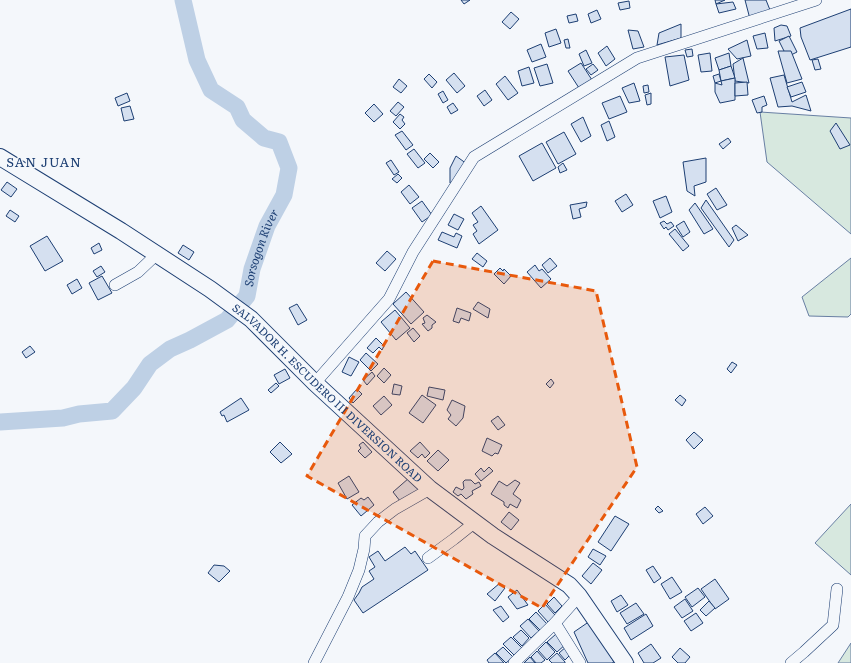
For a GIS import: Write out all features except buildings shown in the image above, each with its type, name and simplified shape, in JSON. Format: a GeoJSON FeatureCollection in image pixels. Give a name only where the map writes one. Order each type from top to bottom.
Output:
{"type":"FeatureCollection","features":[{"type":"Feature","properties":{"kind":"highway","name":"SALVADOR H. ESCUDERO III DIVERSION ROAD"},"geometry":{"type":"LineString","coordinates":[[0,157],[157,254],[210,289],[251,319],[315,383],[430,489],[493,536],[569,584],[579,596],[625,663]]}},
{"type":"Feature","properties":{"kind":"street"},"geometry":{"type":"LineString","coordinates":[[315,383],[390,299],[413,252],[474,157],[637,58],[816,0]]}},
{"type":"Feature","properties":{"kind":"street"},"geometry":{"type":"LineString","coordinates":[[115,285],[138,272],[157,254]]}},
{"type":"Feature","properties":{"kind":"street"},"geometry":{"type":"LineString","coordinates":[[314,663],[348,597],[359,570],[364,549],[365,536],[378,522],[395,509],[430,489]]}},
{"type":"Feature","properties":{"kind":"street"},"geometry":{"type":"LineString","coordinates":[[428,558],[474,523]]}},
{"type":"Feature","properties":{"kind":"street"},"geometry":{"type":"LineString","coordinates":[[791,663],[832,625],[837,589]]}},
{"type":"Feature","properties":{"kind":"street"},"geometry":{"type":"LineString","coordinates":[[514,663],[555,623],[579,596]]}},
{"type":"Feature","properties":{"kind":"street"},"geometry":{"type":"LineString","coordinates":[[555,623],[580,663]]}},
{"type":"Feature","properties":{"kind":"highlighted area"},"geometry":{"type":"Polygon","coordinates":[[[433,261],[596,291],[637,467],[542,608],[307,476],[433,261]]]}},
{"type":"Feature","properties":{"kind":"shaded area"},"geometry":{"type":"Polygon","coordinates":[[[760,112],[851,118],[851,234],[767,162],[760,112]]]}},
{"type":"Feature","properties":{"kind":"shaded area"},"geometry":{"type":"Polygon","coordinates":[[[851,258],[851,314],[848,317],[809,316],[802,297],[851,258]]]}},
{"type":"Feature","properties":{"kind":"shaded area"},"geometry":{"type":"Polygon","coordinates":[[[851,504],[851,575],[815,543],[851,504]]]}},
{"type":"Feature","properties":{"kind":"shaded area"},"geometry":{"type":"Polygon","coordinates":[[[851,643],[851,663],[838,663],[851,643]]]}},
{"type":"Feature","properties":{"kind":"waterway","name":"Sorsogon River"},"geometry":{"type":"LineString","coordinates":[[0,422],[63,418],[79,414],[112,411],[134,388],[150,364],[170,349],[227,320],[247,296],[252,269],[267,226],[284,195],[289,168],[279,142],[264,138],[243,120],[237,107],[211,90],[197,60],[183,0]]}},
{"type":"Feature","properties":{"kind":"district","name":"SAN JUAN"},"geometry":{"type":"Point","coordinates":[44,162]}}]}
